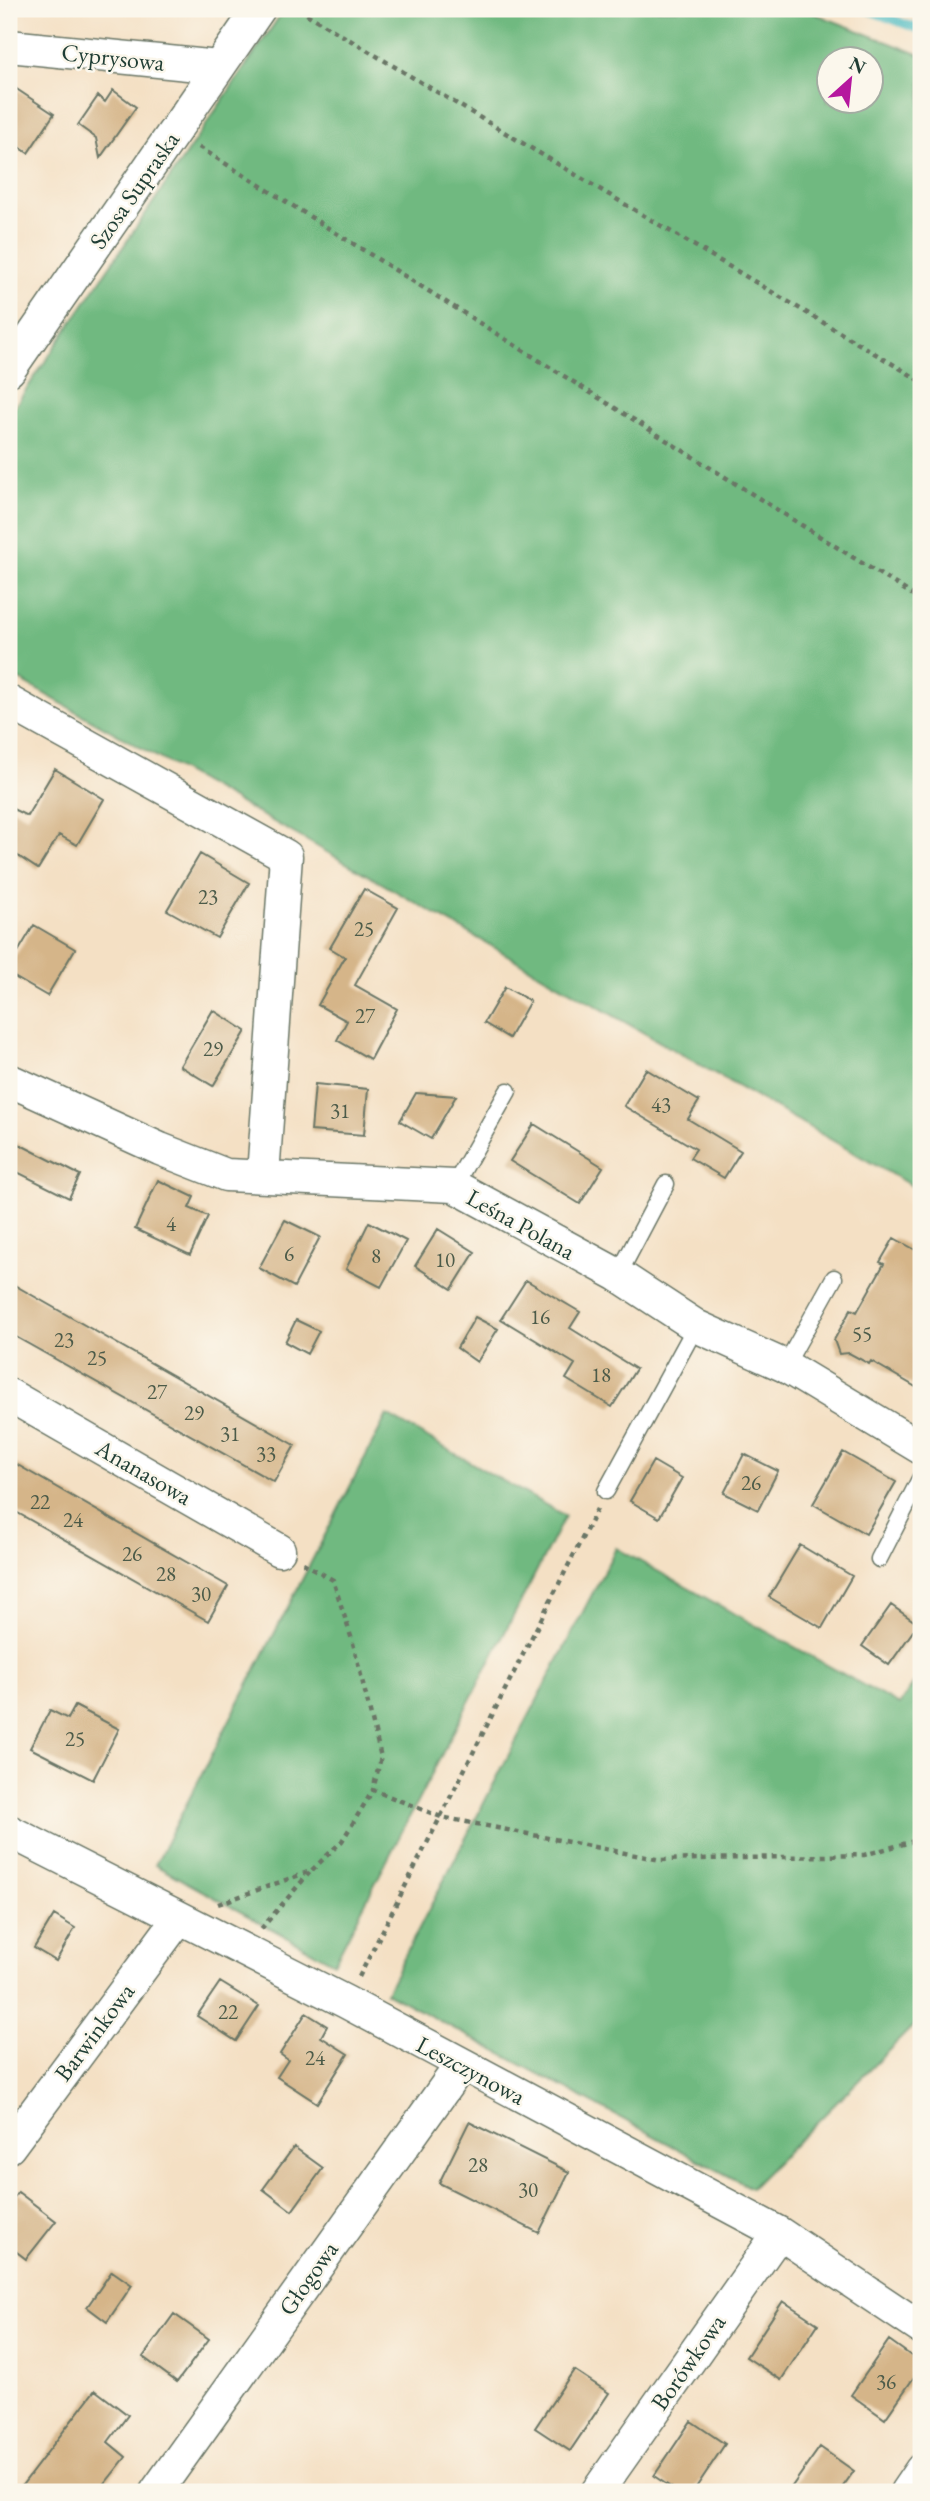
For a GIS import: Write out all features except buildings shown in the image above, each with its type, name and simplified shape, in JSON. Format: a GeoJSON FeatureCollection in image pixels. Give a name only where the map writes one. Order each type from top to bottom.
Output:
{"type":"FeatureCollection","features":[{"type":"Feature","properties":{"kind":"street","name":"Szosa Supraska"},"geometry":{"type":"LineString","coordinates":[[9,370],[258,9]]}},
{"type":"Feature","properties":{"kind":"street","name":"Cyprysowa"},"geometry":{"type":"LineString","coordinates":[[9,46],[218,67]]}},
{"type":"Feature","properties":{"kind":"street"},"geometry":{"type":"LineString","coordinates":[[9,702],[286,856],[262,1175]]}},
{"type":"Feature","properties":{"kind":"street","name":"Leśna Polana"},"geometry":{"type":"LineString","coordinates":[[9,1080],[160,1149],[226,1175],[454,1186],[618,1275],[696,1326],[785,1366],[921,1447]]}},
{"type":"Feature","properties":{"kind":"street","name":"Ananasowa"},"geometry":{"type":"LineString","coordinates":[[9,1395],[279,1550]]}},
{"type":"Feature","properties":{"kind":"street","name":"Leszczynowa"},"geometry":{"type":"LineString","coordinates":[[9,1831],[346,2002],[779,2233],[920,2324]]}},
{"type":"Feature","properties":{"kind":"street","name":"Barwinkowa"},"geometry":{"type":"LineString","coordinates":[[9,2147],[179,1918]]}},
{"type":"Feature","properties":{"kind":"street","name":"Głogowa"},"geometry":{"type":"LineString","coordinates":[[156,2492],[461,2064]]}},
{"type":"Feature","properties":{"kind":"street","name":"Borówkowa"},"geometry":{"type":"LineString","coordinates":[[597,2492],[779,2233]]}},
{"type":"Feature","properties":{"kind":"street"},"geometry":{"type":"LineString","coordinates":[[906,2492],[921,2470]]}},
{"type":"Feature","properties":{"kind":"lane"},"geometry":{"type":"LineString","coordinates":[[454,1186],[509,1091]]}},
{"type":"Feature","properties":{"kind":"lane"},"geometry":{"type":"LineString","coordinates":[[618,1275],[666,1184]]}},
{"type":"Feature","properties":{"kind":"lane"},"geometry":{"type":"LineString","coordinates":[[785,1366],[834,1278]]}},
{"type":"Feature","properties":{"kind":"lane"},"geometry":{"type":"LineString","coordinates":[[606,1491],[696,1326]]}},
{"type":"Feature","properties":{"kind":"lane"},"geometry":{"type":"LineString","coordinates":[[879,1559],[921,1477]]}},
{"type":"Feature","properties":{"kind":"path"},"geometry":{"type":"LineString","coordinates":[[298,9],[921,381]]}},
{"type":"Feature","properties":{"kind":"path"},"geometry":{"type":"LineString","coordinates":[[174,132],[921,600]]}},
{"type":"Feature","properties":{"kind":"path"},"geometry":{"type":"LineString","coordinates":[[346,2002],[606,1491]]}},
{"type":"Feature","properties":{"kind":"path"},"geometry":{"type":"LineString","coordinates":[[243,1950],[311,1871],[342,1841],[373,1790],[381,1758],[353,1643],[333,1580],[279,1550]]}},
{"type":"Feature","properties":{"kind":"path"},"geometry":{"type":"LineString","coordinates":[[373,1790],[441,1816],[661,1860],[864,1855],[921,1839]]}},
{"type":"Feature","properties":{"kind":"path"},"geometry":{"type":"LineString","coordinates":[[179,1918],[311,1871]]}},
{"type":"Feature","properties":{"kind":"green space"},"geometry":{"type":"Polygon","coordinates":[[[288,9],[803,9],[921,55],[921,1191],[9,674],[9,415],[279,17],[288,9]]]}},
{"type":"Feature","properties":{"kind":"green space"},"geometry":{"type":"Polygon","coordinates":[[[387,1415],[565,1516],[334,1963],[155,1865],[387,1415]]]}},
{"type":"Feature","properties":{"kind":"green space"},"geometry":{"type":"Polygon","coordinates":[[[616,1548],[899,1705],[921,1673],[921,2018],[751,2188],[386,1992],[616,1548]]]}},
{"type":"Feature","properties":{"kind":"waterway"},"geometry":{"type":"LineString","coordinates":[[865,9],[921,30]]}}]}
